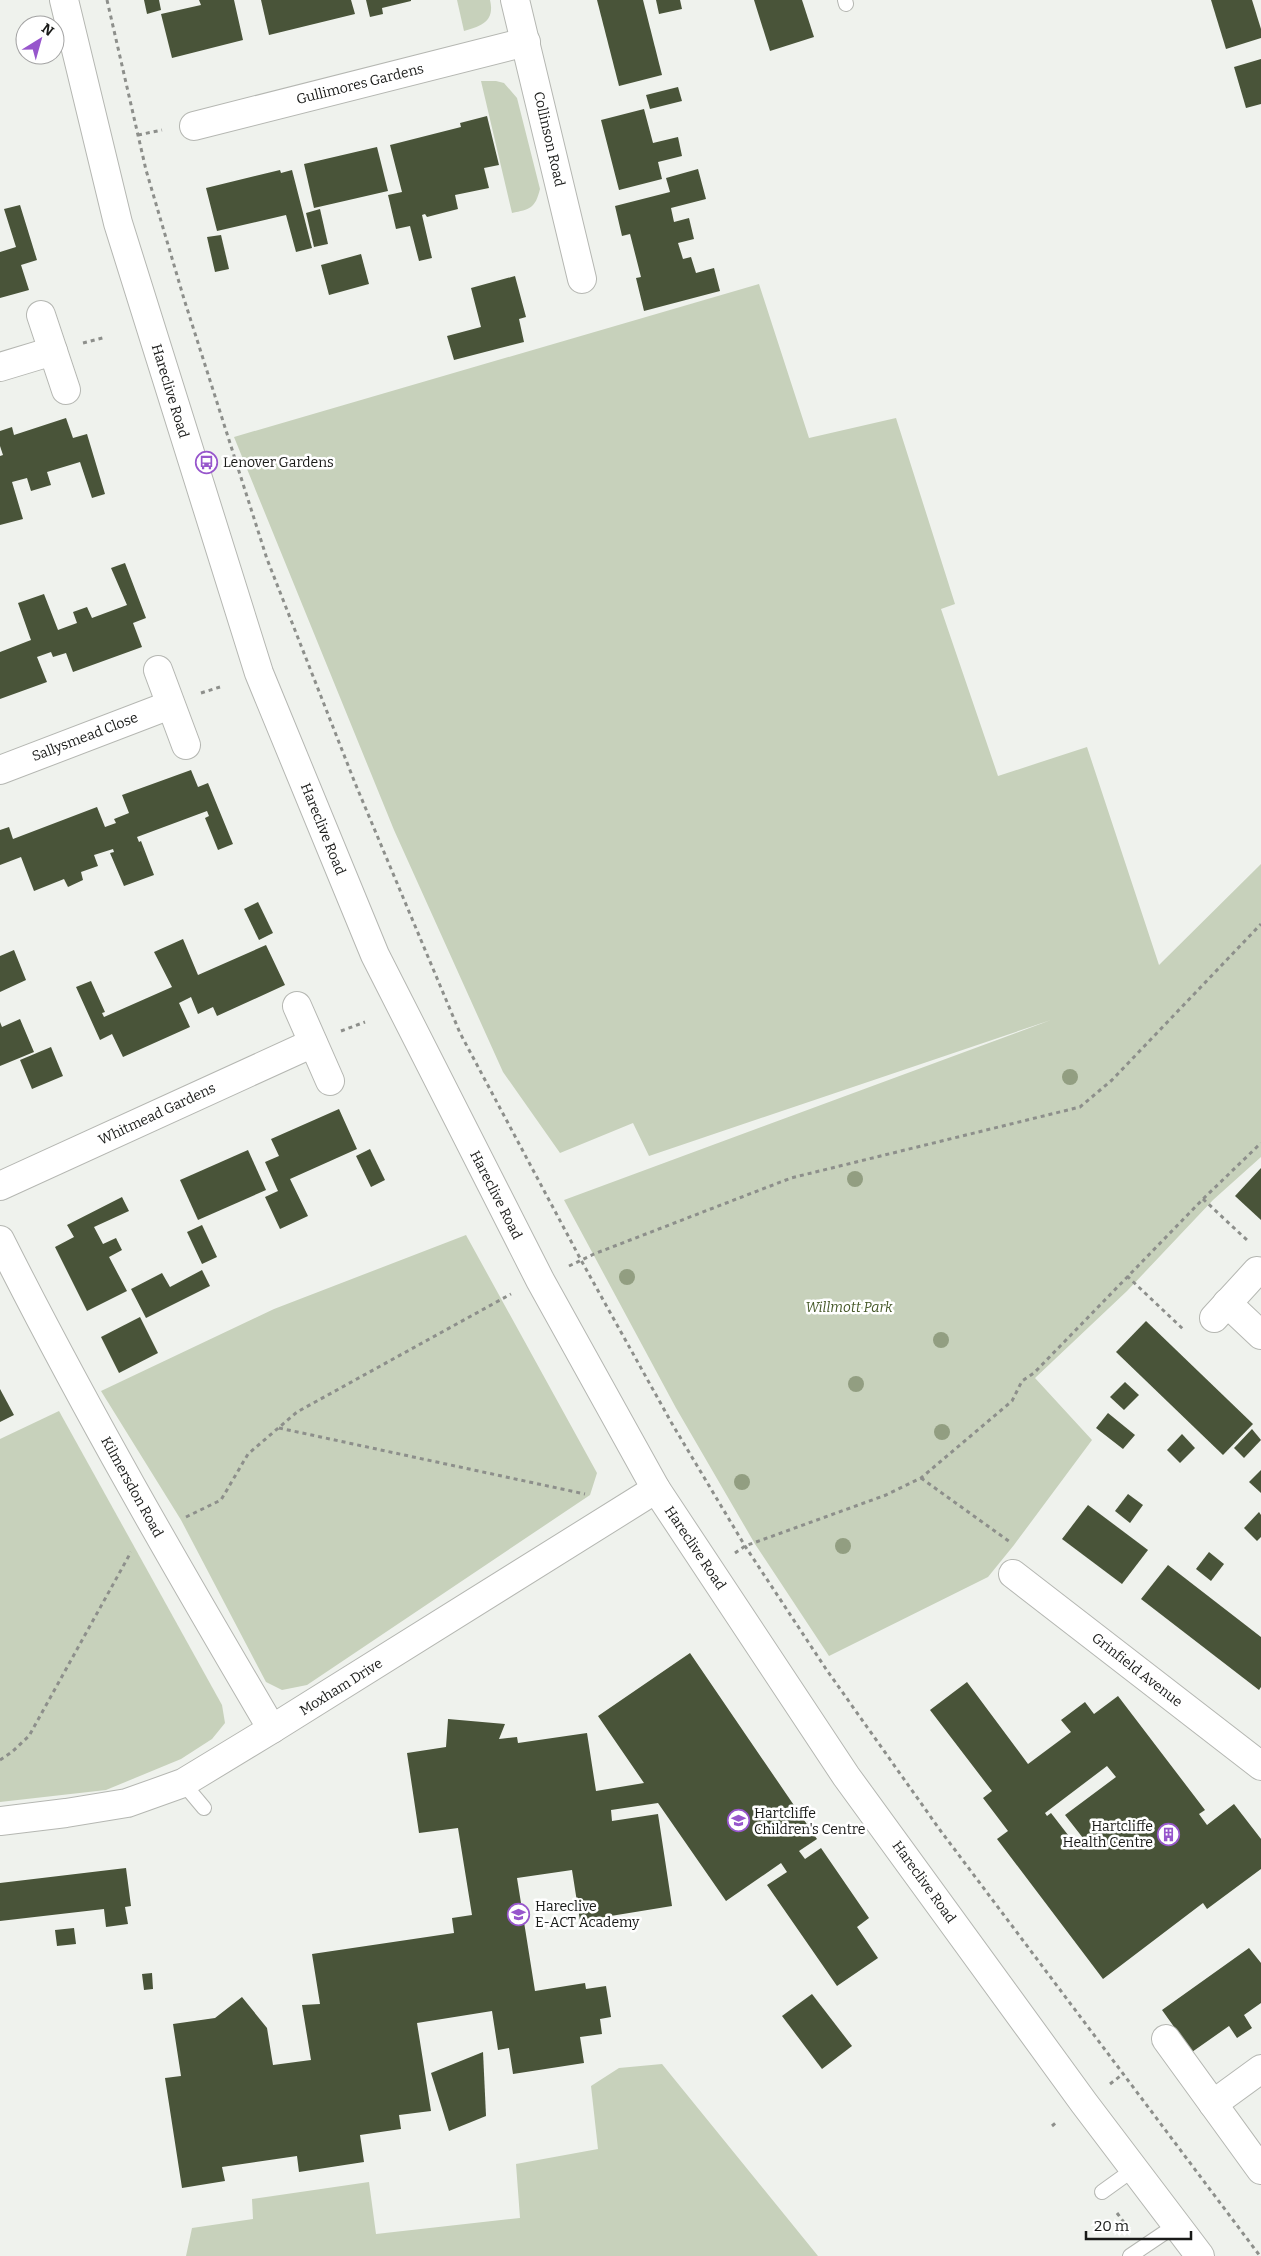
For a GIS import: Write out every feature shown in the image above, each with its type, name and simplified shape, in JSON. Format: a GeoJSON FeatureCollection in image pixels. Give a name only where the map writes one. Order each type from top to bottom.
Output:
{"type":"FeatureCollection","features":[{"type":"Feature","properties":{"kind":"street","name":"Hareclive Road"},"geometry":{"type":"LineString","coordinates":[[64,0],[118,223],[259,673],[376,956],[540,1280],[656,1488],[846,1776],[1200,2256]]}},
{"type":"Feature","properties":{"kind":"street","name":"Collinson Road"},"geometry":{"type":"LineString","coordinates":[[515,0],[582,279]]}},
{"type":"Feature","properties":{"kind":"street","name":"Gullimores Gardens"},"geometry":{"type":"LineString","coordinates":[[194,126],[526,42]]}},
{"type":"Feature","properties":{"kind":"street"},"geometry":{"type":"LineString","coordinates":[[41,315],[66,390]]}},
{"type":"Feature","properties":{"kind":"street"},"geometry":{"type":"LineString","coordinates":[[0,367],[53,351]]}},
{"type":"Feature","properties":{"kind":"street"},"geometry":{"type":"LineString","coordinates":[[158,670],[186,745]]}},
{"type":"Feature","properties":{"kind":"street","name":"Sallysmead Close"},"geometry":{"type":"LineString","coordinates":[[0,770],[170,705]]}},
{"type":"Feature","properties":{"kind":"street"},"geometry":{"type":"LineString","coordinates":[[297,1006],[330,1081]]}},
{"type":"Feature","properties":{"kind":"street","name":"Whitmead Gardens"},"geometry":{"type":"LineString","coordinates":[[0,1186],[313,1043]]}},
{"type":"Feature","properties":{"kind":"street","name":"Kilmersdon Road"},"geometry":{"type":"LineString","coordinates":[[0,1240],[40,1319],[155,1531],[272,1730]]}},
{"type":"Feature","properties":{"kind":"street"},"geometry":{"type":"LineString","coordinates":[[1256,1259],[1220,1310],[1261,1335]]}},
{"type":"Feature","properties":{"kind":"street","name":"Moxham Drive"},"geometry":{"type":"LineString","coordinates":[[0,1821],[127,1803],[183,1783],[272,1730],[656,1488]]}},
{"type":"Feature","properties":{"kind":"street","name":"Grinfield Avenue"},"geometry":{"type":"LineString","coordinates":[[1013,1574],[1261,1766]]}},
{"type":"Feature","properties":{"kind":"street"},"geometry":{"type":"LineString","coordinates":[[1166,2039],[1261,2170]]}},
{"type":"Feature","properties":{"kind":"street"},"geometry":{"type":"LineString","coordinates":[[1213,2104],[1261,2069]]}},
{"type":"Feature","properties":{"kind":"lane"},"geometry":{"type":"LineString","coordinates":[[183,1783],[204,1808]]}},
{"type":"Feature","properties":{"kind":"lane"},"geometry":{"type":"LineString","coordinates":[[1102,2192],[1134,2168]]}},
{"type":"Feature","properties":{"kind":"lane"},"geometry":{"type":"LineString","coordinates":[[1130,2256],[1142,2246],[1176,2225]]}},
{"type":"Feature","properties":{"kind":"path"},"geometry":{"type":"LineString","coordinates":[[107,0],[146,170],[184,299],[267,559],[352,774],[460,1033],[581,1260],[671,1422],[745,1546],[826,1669],[940,1830],[1260,2256]]}},
{"type":"Feature","properties":{"kind":"path"},"geometry":{"type":"LineString","coordinates":[[99,339],[106,337]]}},
{"type":"Feature","properties":{"kind":"path"},"geometry":{"type":"LineString","coordinates":[[214,689],[220,687]]}},
{"type":"Feature","properties":{"kind":"path"},"geometry":{"type":"LineString","coordinates":[[0,1760],[29,1736],[132,1551],[155,1531],[221,1500],[248,1454],[297,1412],[500,1299],[581,1260],[791,1178],[1080,1108],[1112,1080],[1261,924]]}},
{"type":"Feature","properties":{"kind":"path"},"geometry":{"type":"LineString","coordinates":[[710,1571],[745,1546],[886,1495],[921,1478],[1012,1401],[1022,1381],[1034,1373],[1202,1199],[1261,1143]]}},
{"type":"Feature","properties":{"kind":"path"},"geometry":{"type":"LineString","coordinates":[[1202,1199],[1256,1259]]}},
{"type":"Feature","properties":{"kind":"path"},"geometry":{"type":"LineString","coordinates":[[1127,1276],[1194,1339],[1220,1310]]}},
{"type":"Feature","properties":{"kind":"path"},"geometry":{"type":"LineString","coordinates":[[279,1428],[590,1495]]}},
{"type":"Feature","properties":{"kind":"path"},"geometry":{"type":"LineString","coordinates":[[921,1478],[1014,1545],[1013,1574]]}},
{"type":"Feature","properties":{"kind":"path"},"geometry":{"type":"LineString","coordinates":[[1102,2192],[1142,2246]]}},
{"type":"Feature","properties":{"kind":"green space"},"geometry":{"type":"Polygon","coordinates":[[[457,0],[490,0],[491,13],[489,18],[481,25],[464,31],[457,0]]]}},
{"type":"Feature","properties":{"kind":"green space"},"geometry":{"type":"Polygon","coordinates":[[[481,81],[504,83],[517,98],[540,189],[534,204],[523,210],[512,213],[481,81]]]}},
{"type":"Feature","properties":{"kind":"green space","name":"Willmott Park"},"geometry":{"type":"Polygon","coordinates":[[[759,284],[809,438],[896,418],[955,604],[941,609],[998,776],[1087,747],[1159,965],[1261,864],[1261,1157],[1213,1200],[1127,1291],[1035,1378],[1092,1440],[988,1577],[829,1656],[755,1544],[676,1408],[564,1200],[1051,1020],[649,1156],[633,1123],[560,1153],[503,1072],[394,830],[234,437],[759,284]]]}},
{"type":"Feature","properties":{"kind":"green space"},"geometry":{"type":"Polygon","coordinates":[[[466,1235],[597,1473],[590,1495],[307,1685],[282,1690],[266,1682],[181,1520],[101,1391],[274,1309],[466,1235]]]}},
{"type":"Feature","properties":{"kind":"green space"},"geometry":{"type":"Polygon","coordinates":[[[59,1411],[222,1705],[225,1723],[212,1739],[181,1759],[106,1790],[0,1802],[0,1439],[59,1411]]]}},
{"type":"Feature","properties":{"kind":"green space"},"geometry":{"type":"Polygon","coordinates":[[[662,2064],[818,2256],[186,2256],[192,2228],[253,2219],[252,2199],[369,2182],[376,2234],[520,2218],[516,2164],[598,2149],[591,2086],[619,2068],[662,2064]]]}},
{"type":"Feature","properties":{"kind":"building"},"geometry":{"type":"Polygon","coordinates":[[[144,0],[159,0],[161,10],[147,14],[144,0]]]}},
{"type":"Feature","properties":{"kind":"building"},"geometry":{"type":"Polygon","coordinates":[[[199,0],[234,0],[243,40],[172,58],[161,14],[201,5],[199,0]]]}},
{"type":"Feature","properties":{"kind":"building"},"geometry":{"type":"Polygon","coordinates":[[[261,0],[351,0],[355,14],[269,35],[261,0]]]}},
{"type":"Feature","properties":{"kind":"building"},"geometry":{"type":"Polygon","coordinates":[[[366,0],[411,1],[382,8],[383,14],[370,17],[366,0]]]}},
{"type":"Feature","properties":{"kind":"building"},"geometry":{"type":"Polygon","coordinates":[[[597,0],[643,0],[662,75],[619,86],[597,0]]]}},
{"type":"Feature","properties":{"kind":"building"},"geometry":{"type":"Polygon","coordinates":[[[656,0],[680,0],[682,9],[659,14],[656,0]]]}},
{"type":"Feature","properties":{"kind":"building"},"geometry":{"type":"Polygon","coordinates":[[[754,0],[802,0],[814,37],[770,51],[754,0]]]}},
{"type":"Feature","properties":{"kind":"building"},"geometry":{"type":"Polygon","coordinates":[[[1211,0],[1252,0],[1261,29],[1261,38],[1226,49],[1211,0]]]}},
{"type":"Feature","properties":{"kind":"building"},"geometry":{"type":"Polygon","coordinates":[[[1261,59],[1261,104],[1246,108],[1234,67],[1261,59]]]}},
{"type":"Feature","properties":{"kind":"building"},"geometry":{"type":"Polygon","coordinates":[[[678,87],[682,101],[650,109],[646,95],[678,87]]]}},
{"type":"Feature","properties":{"kind":"building"},"geometry":{"type":"Polygon","coordinates":[[[644,109],[653,143],[678,137],[682,156],[658,162],[662,179],[619,190],[601,120],[644,109]]]}},
{"type":"Feature","properties":{"kind":"building"},"geometry":{"type":"Polygon","coordinates":[[[487,116],[499,165],[484,168],[489,188],[455,195],[458,209],[427,217],[425,214],[422,215],[432,258],[419,261],[410,226],[396,229],[388,195],[402,192],[390,145],[461,127],[460,123],[487,116]]]}},
{"type":"Feature","properties":{"kind":"building"},"geometry":{"type":"Polygon","coordinates":[[[377,147],[388,191],[314,208],[304,164],[377,147]]]}},
{"type":"Feature","properties":{"kind":"building"},"geometry":{"type":"Polygon","coordinates":[[[698,169],[706,199],[671,208],[674,222],[689,218],[694,239],[678,243],[683,259],[691,257],[696,273],[714,268],[720,291],[644,311],[636,278],[641,277],[630,234],[622,236],[615,206],[670,192],[666,178],[698,169]]]}},
{"type":"Feature","properties":{"kind":"building"},"geometry":{"type":"Polygon","coordinates":[[[280,170],[281,173],[292,170],[312,248],[296,252],[286,215],[217,231],[206,188],[280,170]]]}},
{"type":"Feature","properties":{"kind":"building"},"geometry":{"type":"Polygon","coordinates":[[[20,205],[37,260],[21,265],[29,290],[0,298],[0,252],[16,247],[4,209],[20,205]]]}},
{"type":"Feature","properties":{"kind":"building"},"geometry":{"type":"Polygon","coordinates":[[[320,209],[328,244],[314,247],[306,213],[320,209]]]}},
{"type":"Feature","properties":{"kind":"building"},"geometry":{"type":"Polygon","coordinates":[[[221,235],[229,269],[215,272],[207,237],[221,235]]]}},
{"type":"Feature","properties":{"kind":"building"},"geometry":{"type":"Polygon","coordinates":[[[361,254],[369,284],[329,295],[321,265],[361,254]]]}},
{"type":"Feature","properties":{"kind":"building"},"geometry":{"type":"Polygon","coordinates":[[[515,276],[526,317],[519,319],[524,342],[454,360],[447,336],[481,327],[471,288],[515,276]]]}},
{"type":"Feature","properties":{"kind":"building"},"geometry":{"type":"Polygon","coordinates":[[[66,418],[73,438],[87,434],[105,494],[92,498],[80,462],[47,472],[51,485],[31,491],[27,478],[12,482],[23,519],[0,525],[0,456],[3,455],[0,446],[0,431],[12,427],[14,435],[66,418]]]}},
{"type":"Feature","properties":{"kind":"building"},"geometry":{"type":"Polygon","coordinates":[[[125,563],[146,618],[133,623],[142,647],[73,672],[66,653],[53,657],[51,652],[37,657],[47,682],[0,699],[0,652],[31,640],[18,603],[44,594],[58,630],[77,623],[73,612],[87,607],[92,618],[127,605],[111,568],[125,563]]]}},
{"type":"Feature","properties":{"kind":"building"},"geometry":{"type":"Polygon","coordinates":[[[191,770],[198,787],[208,783],[233,844],[218,850],[205,818],[209,816],[207,811],[137,837],[139,842],[141,841],[154,875],[124,886],[110,853],[114,852],[113,849],[94,855],[98,866],[81,872],[83,880],[68,887],[64,879],[34,891],[21,857],[0,865],[0,830],[9,827],[13,839],[97,807],[105,827],[116,823],[114,819],[129,813],[122,795],[191,770]]]}},
{"type":"Feature","properties":{"kind":"building"},"geometry":{"type":"Polygon","coordinates":[[[258,902],[273,933],[259,940],[244,909],[258,902]]]}},
{"type":"Feature","properties":{"kind":"building"},"geometry":{"type":"Polygon","coordinates":[[[183,939],[198,975],[266,945],[285,985],[217,1016],[213,1007],[198,1014],[191,997],[179,1003],[190,1027],[123,1057],[112,1034],[100,1040],[76,987],[91,981],[105,1012],[102,1013],[104,1017],[172,987],[154,952],[183,939]]]}},
{"type":"Feature","properties":{"kind":"building"},"geometry":{"type":"Polygon","coordinates":[[[14,950],[26,980],[0,992],[0,956],[14,950]]]}},
{"type":"Feature","properties":{"kind":"building"},"geometry":{"type":"Polygon","coordinates":[[[20,1019],[34,1052],[0,1066],[0,1022],[2,1027],[20,1019]]]}},
{"type":"Feature","properties":{"kind":"building"},"geometry":{"type":"Polygon","coordinates":[[[51,1047],[63,1076],[32,1089],[20,1060],[51,1047]]]}},
{"type":"Feature","properties":{"kind":"building"},"geometry":{"type":"Polygon","coordinates":[[[339,1109],[357,1149],[290,1179],[308,1216],[280,1229],[265,1197],[278,1191],[265,1162],[279,1156],[271,1139],[339,1109]]]}},
{"type":"Feature","properties":{"kind":"building"},"geometry":{"type":"Polygon","coordinates":[[[370,1149],[385,1180],[371,1187],[356,1156],[370,1149]]]}},
{"type":"Feature","properties":{"kind":"building"},"geometry":{"type":"Polygon","coordinates":[[[248,1150],[266,1190],[198,1220],[180,1180],[248,1150]]]}},
{"type":"Feature","properties":{"kind":"building"},"geometry":{"type":"Polygon","coordinates":[[[1261,1168],[1261,1220],[1235,1196],[1261,1168]]]}},
{"type":"Feature","properties":{"kind":"building"},"geometry":{"type":"Polygon","coordinates":[[[122,1197],[129,1211],[94,1227],[103,1244],[116,1238],[122,1250],[109,1257],[127,1291],[87,1311],[55,1247],[74,1237],[67,1225],[122,1197]]]}},
{"type":"Feature","properties":{"kind":"building"},"geometry":{"type":"Polygon","coordinates":[[[202,1225],[217,1257],[202,1264],[187,1232],[202,1225]]]}},
{"type":"Feature","properties":{"kind":"building"},"geometry":{"type":"Polygon","coordinates":[[[202,1270],[210,1286],[146,1318],[131,1289],[162,1273],[170,1287],[202,1270]]]}},
{"type":"Feature","properties":{"kind":"building"},"geometry":{"type":"Polygon","coordinates":[[[140,1317],[158,1353],[119,1373],[101,1337],[140,1317]]]}},
{"type":"Feature","properties":{"kind":"building"},"geometry":{"type":"Polygon","coordinates":[[[1146,1321],[1253,1424],[1223,1455],[1116,1352],[1146,1321]]]}},
{"type":"Feature","properties":{"kind":"building"},"geometry":{"type":"Polygon","coordinates":[[[1125,1382],[1139,1395],[1124,1410],[1110,1397],[1125,1382]]]}},
{"type":"Feature","properties":{"kind":"building"},"geometry":{"type":"Polygon","coordinates":[[[0,1389],[14,1415],[0,1422],[0,1389]]]}},
{"type":"Feature","properties":{"kind":"building"},"geometry":{"type":"Polygon","coordinates":[[[1108,1413],[1135,1435],[1123,1449],[1096,1428],[1108,1413]]]}},
{"type":"Feature","properties":{"kind":"building"},"geometry":{"type":"Polygon","coordinates":[[[1252,1429],[1261,1440],[1244,1458],[1234,1448],[1252,1429]]]}},
{"type":"Feature","properties":{"kind":"building"},"geometry":{"type":"Polygon","coordinates":[[[1182,1434],[1195,1448],[1180,1463],[1167,1450],[1182,1434]]]}},
{"type":"Feature","properties":{"kind":"building"},"geometry":{"type":"Polygon","coordinates":[[[1261,1470],[1261,1493],[1249,1482],[1261,1470]]]}},
{"type":"Feature","properties":{"kind":"building"},"geometry":{"type":"Polygon","coordinates":[[[1128,1494],[1143,1505],[1130,1523],[1115,1511],[1128,1494]]]}},
{"type":"Feature","properties":{"kind":"building"},"geometry":{"type":"Polygon","coordinates":[[[1088,1505],[1148,1550],[1122,1584],[1062,1539],[1088,1505]]]}},
{"type":"Feature","properties":{"kind":"building"},"geometry":{"type":"Polygon","coordinates":[[[1259,1512],[1261,1515],[1261,1537],[1257,1541],[1244,1528],[1259,1512]]]}},
{"type":"Feature","properties":{"kind":"building"},"geometry":{"type":"Polygon","coordinates":[[[1209,1552],[1224,1564],[1211,1581],[1196,1569],[1209,1552]]]}},
{"type":"Feature","properties":{"kind":"building"},"geometry":{"type":"Polygon","coordinates":[[[1168,1565],[1261,1637],[1261,1687],[1259,1690],[1141,1599],[1168,1565]]]}},
{"type":"Feature","properties":{"kind":"building"},"geometry":{"type":"Polygon","coordinates":[[[690,1653],[817,1839],[799,1851],[805,1859],[821,1848],[869,1918],[857,1927],[878,1958],[837,1986],[767,1885],[787,1872],[781,1863],[726,1901],[658,1803],[611,1810],[612,1821],[658,1814],[672,1906],[580,1921],[572,1870],[517,1878],[535,1991],[585,1983],[586,1989],[606,1986],[611,2017],[600,2019],[602,2034],[580,2037],[584,2063],[513,2074],[509,2048],[498,2050],[492,2011],[417,2023],[431,2111],[399,2115],[401,2129],[360,2135],[364,2162],[299,2172],[297,2156],[222,2167],[225,2181],[182,2188],[165,2078],[181,2076],[173,2024],[215,2018],[242,1997],[267,2028],[273,2065],[311,2060],[302,2005],[320,2004],[312,1954],[454,1933],[452,1918],[472,1915],[458,1828],[419,1833],[407,1753],[446,1747],[448,1719],[505,1724],[499,1739],[517,1737],[518,1743],[587,1733],[596,1791],[644,1783],[598,1716],[690,1653]]]}},
{"type":"Feature","properties":{"kind":"building","name":"Hartcliffe Health Centre"},"geometry":{"type":"Polygon","coordinates":[[[967,1682],[1028,1764],[1071,1732],[1061,1720],[1085,1702],[1094,1714],[1118,1696],[1205,1810],[1199,1814],[1207,1825],[1234,1804],[1261,1839],[1261,1869],[1207,1909],[1203,1903],[1103,1979],[997,1839],[1008,1831],[983,1798],[992,1791],[930,1710],[967,1682]],[[1107,1766],[1045,1813],[1047,1816],[1051,1813],[1075,1844],[1083,1838],[1065,1815],[1116,1777],[1107,1766]]]}},
{"type":"Feature","properties":{"kind":"building"},"geometry":{"type":"Polygon","coordinates":[[[126,1868],[131,1906],[125,1907],[128,1924],[106,1927],[104,1909],[0,1921],[0,1883],[126,1868]]]}},
{"type":"Feature","properties":{"kind":"building"},"geometry":{"type":"Polygon","coordinates":[[[74,1928],[76,1944],[57,1946],[55,1930],[74,1928]]]}},
{"type":"Feature","properties":{"kind":"building"},"geometry":{"type":"Polygon","coordinates":[[[1249,1948],[1261,1963],[1261,2003],[1244,2015],[1252,2028],[1237,2038],[1229,2026],[1192,2052],[1162,2010],[1249,1948]]]}},
{"type":"Feature","properties":{"kind":"building"},"geometry":{"type":"Polygon","coordinates":[[[152,1973],[153,1989],[144,1990],[142,1974],[152,1973]]]}},
{"type":"Feature","properties":{"kind":"building"},"geometry":{"type":"Polygon","coordinates":[[[812,1994],[852,2046],[822,2069],[782,2016],[812,1994]]]}},
{"type":"Feature","properties":{"kind":"building"},"geometry":{"type":"Polygon","coordinates":[[[483,2052],[486,2116],[449,2131],[431,2073],[483,2052]]]}},
{"type":"Feature","properties":{"kind":"place","name":"Lenover Gardens"},"geometry":{"type":"Point","coordinates":[207,462]}},
{"type":"Feature","properties":{"kind":"place","name":"Hartcliffe Children's Centre"},"geometry":{"type":"Point","coordinates":[738,1821]}},
{"type":"Feature","properties":{"kind":"place","name":"Hartcliffe Health Centre"},"geometry":{"type":"Point","coordinates":[1169,1834]}},
{"type":"Feature","properties":{"kind":"place","name":"Hareclive E-ACT Academy"},"geometry":{"type":"Point","coordinates":[519,1914]}}]}
